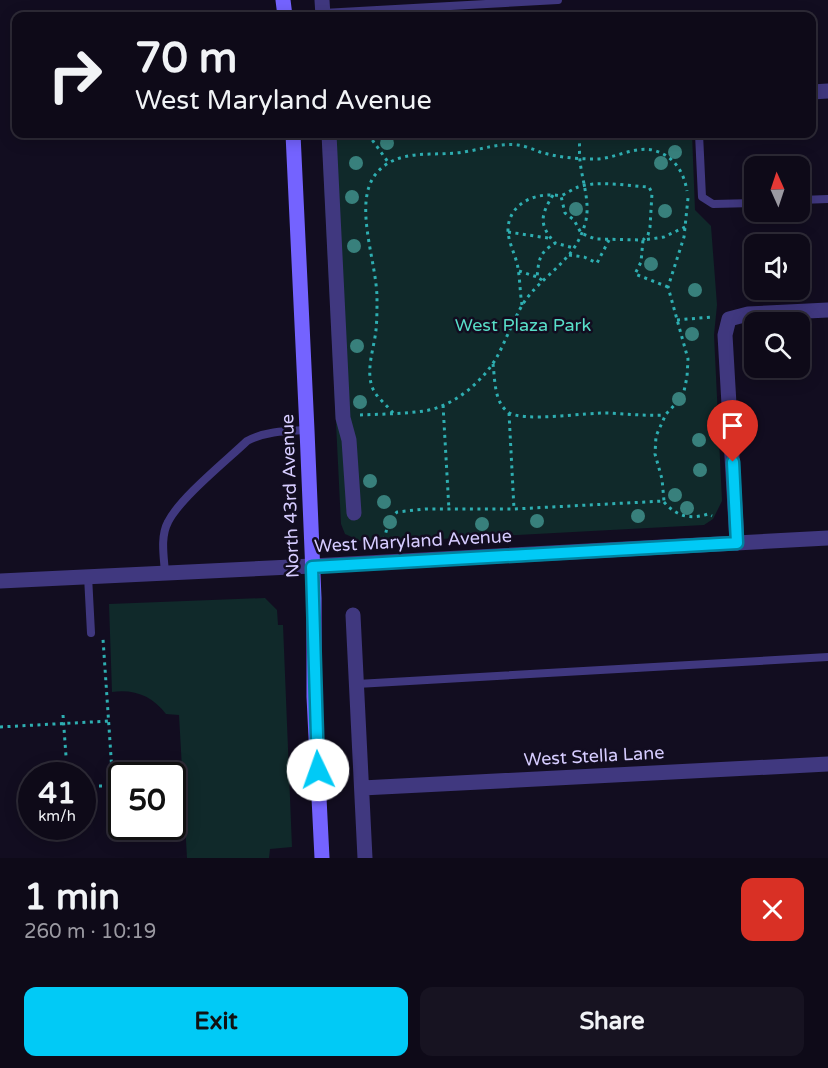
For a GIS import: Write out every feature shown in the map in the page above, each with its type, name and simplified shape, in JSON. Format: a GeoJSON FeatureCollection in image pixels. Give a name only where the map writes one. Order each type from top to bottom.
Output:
{"type":"FeatureCollection","features":[{"type":"Feature","properties":{"kind":"main road","name":"North 43rd Avenue"},"geometry":{"type":"LineString","coordinates":[[293,138],[307,430],[314,697],[322,858]]}},
{"type":"Feature","properties":{"kind":"street"},"geometry":{"type":"LineString","coordinates":[[329,138],[343,418],[349,440],[354,513]]}},
{"type":"Feature","properties":{"kind":"street"},"geometry":{"type":"LineString","coordinates":[[737,543],[725,335],[729,319],[748,314],[828,310]]}},
{"type":"Feature","properties":{"kind":"street","name":"West Maryland Avenue"},"geometry":{"type":"LineString","coordinates":[[0,581],[312,567],[828,538]]}},
{"type":"Feature","properties":{"kind":"street"},"geometry":{"type":"LineString","coordinates":[[353,615],[365,858]]}},
{"type":"Feature","properties":{"kind":"street","name":"West Stella Lane"},"geometry":{"type":"LineString","coordinates":[[362,788],[828,764]]}},
{"type":"Feature","properties":{"kind":"lane"},"geometry":{"type":"LineString","coordinates":[[322,10],[558,0]]}},
{"type":"Feature","properties":{"kind":"lane"},"geometry":{"type":"LineString","coordinates":[[699,138],[702,197],[713,204],[744,203]]}},
{"type":"Feature","properties":{"kind":"lane"},"geometry":{"type":"LineString","coordinates":[[810,200],[828,199]]}},
{"type":"Feature","properties":{"kind":"lane"},"geometry":{"type":"LineString","coordinates":[[165,573],[165,532],[167,523],[179,506],[247,441],[257,435],[307,430]]}},
{"type":"Feature","properties":{"kind":"lane"},"geometry":{"type":"LineString","coordinates":[[88,576],[91,633]]}},
{"type":"Feature","properties":{"kind":"lane"},"geometry":{"type":"LineString","coordinates":[[357,684],[828,657]]}},
{"type":"Feature","properties":{"kind":"path"},"geometry":{"type":"LineString","coordinates":[[371,138],[388,162]]}},
{"type":"Feature","properties":{"kind":"path"},"geometry":{"type":"LineString","coordinates":[[355,415],[423,411],[443,405],[467,391],[493,364],[524,301],[561,266],[581,233],[587,206],[579,138]]}},
{"type":"Feature","properties":{"kind":"path"},"geometry":{"type":"LineString","coordinates":[[393,413],[376,393],[371,383],[370,370],[376,329],[377,287],[365,212],[366,194],[377,173],[388,162],[407,157],[432,153],[457,153],[508,144],[580,159],[603,159],[649,149],[664,155],[677,165],[686,182],[688,208],[668,287],[688,359],[687,377],[682,396],[665,415],[655,446],[664,501],[671,510],[682,516],[696,518],[708,514],[712,516]]}},
{"type":"Feature","properties":{"kind":"path"},"geometry":{"type":"LineString","coordinates":[[522,306],[518,271],[508,232],[512,217],[523,202],[538,195],[561,196],[578,187],[599,182],[649,187],[652,193],[650,227],[648,235],[643,240],[641,262],[635,274],[668,287]]}},
{"type":"Feature","properties":{"kind":"path"},"geometry":{"type":"LineString","coordinates":[[553,195],[542,217],[543,230],[555,243],[574,248]]}},
{"type":"Feature","properties":{"kind":"path"},"geometry":{"type":"LineString","coordinates":[[561,196],[565,213],[574,220],[581,233],[595,239],[643,240],[664,237],[685,227]]}},
{"type":"Feature","properties":{"kind":"path"},"geometry":{"type":"LineString","coordinates":[[508,232],[550,238]]}},
{"type":"Feature","properties":{"kind":"path"},"geometry":{"type":"LineString","coordinates":[[569,255],[584,257],[597,263],[610,239]]}},
{"type":"Feature","properties":{"kind":"path"},"geometry":{"type":"LineString","coordinates":[[537,277],[538,262],[543,251],[555,243]]}},
{"type":"Feature","properties":{"kind":"path"},"geometry":{"type":"LineString","coordinates":[[518,271],[543,281]]}},
{"type":"Feature","properties":{"kind":"path"},"geometry":{"type":"LineString","coordinates":[[676,320],[711,316]]}},
{"type":"Feature","properties":{"kind":"path"},"geometry":{"type":"LineString","coordinates":[[493,364],[500,403],[513,415],[566,416],[608,413],[665,415]]}},
{"type":"Feature","properties":{"kind":"path"},"geometry":{"type":"LineString","coordinates":[[443,405],[449,510]]}},
{"type":"Feature","properties":{"kind":"path"},"geometry":{"type":"LineString","coordinates":[[509,413],[514,509]]}},
{"type":"Feature","properties":{"kind":"path"},"geometry":{"type":"LineString","coordinates":[[384,540],[389,520],[397,512],[425,509],[514,509],[664,501]]}},
{"type":"Feature","properties":{"kind":"path"},"geometry":{"type":"LineString","coordinates":[[99,786],[113,786],[102,630]]}},
{"type":"Feature","properties":{"kind":"path"},"geometry":{"type":"LineString","coordinates":[[63,715],[66,756]]}},
{"type":"Feature","properties":{"kind":"path"},"geometry":{"type":"LineString","coordinates":[[0,728],[109,721]]}},
{"type":"Feature","properties":{"kind":"green space","name":"West Plaza Park"},"geometry":{"type":"Polygon","coordinates":[[[692,138],[695,210],[711,226],[717,305],[714,335],[722,501],[713,519],[704,525],[365,543],[345,534],[341,524],[322,139],[692,138]]]}},
{"type":"Feature","properties":{"kind":"green space"},"geometry":{"type":"Polygon","coordinates":[[[265,598],[277,610],[278,625],[283,625],[292,847],[270,849],[269,858],[187,858],[186,762],[182,762],[179,715],[166,714],[149,698],[142,695],[112,692],[109,604],[265,598]]]}},
{"type":"Feature","properties":{"kind":"route"},"geometry":{"type":"LineString","coordinates":[[318,770],[314,697],[312,567],[737,543],[733,462]]}}]}
